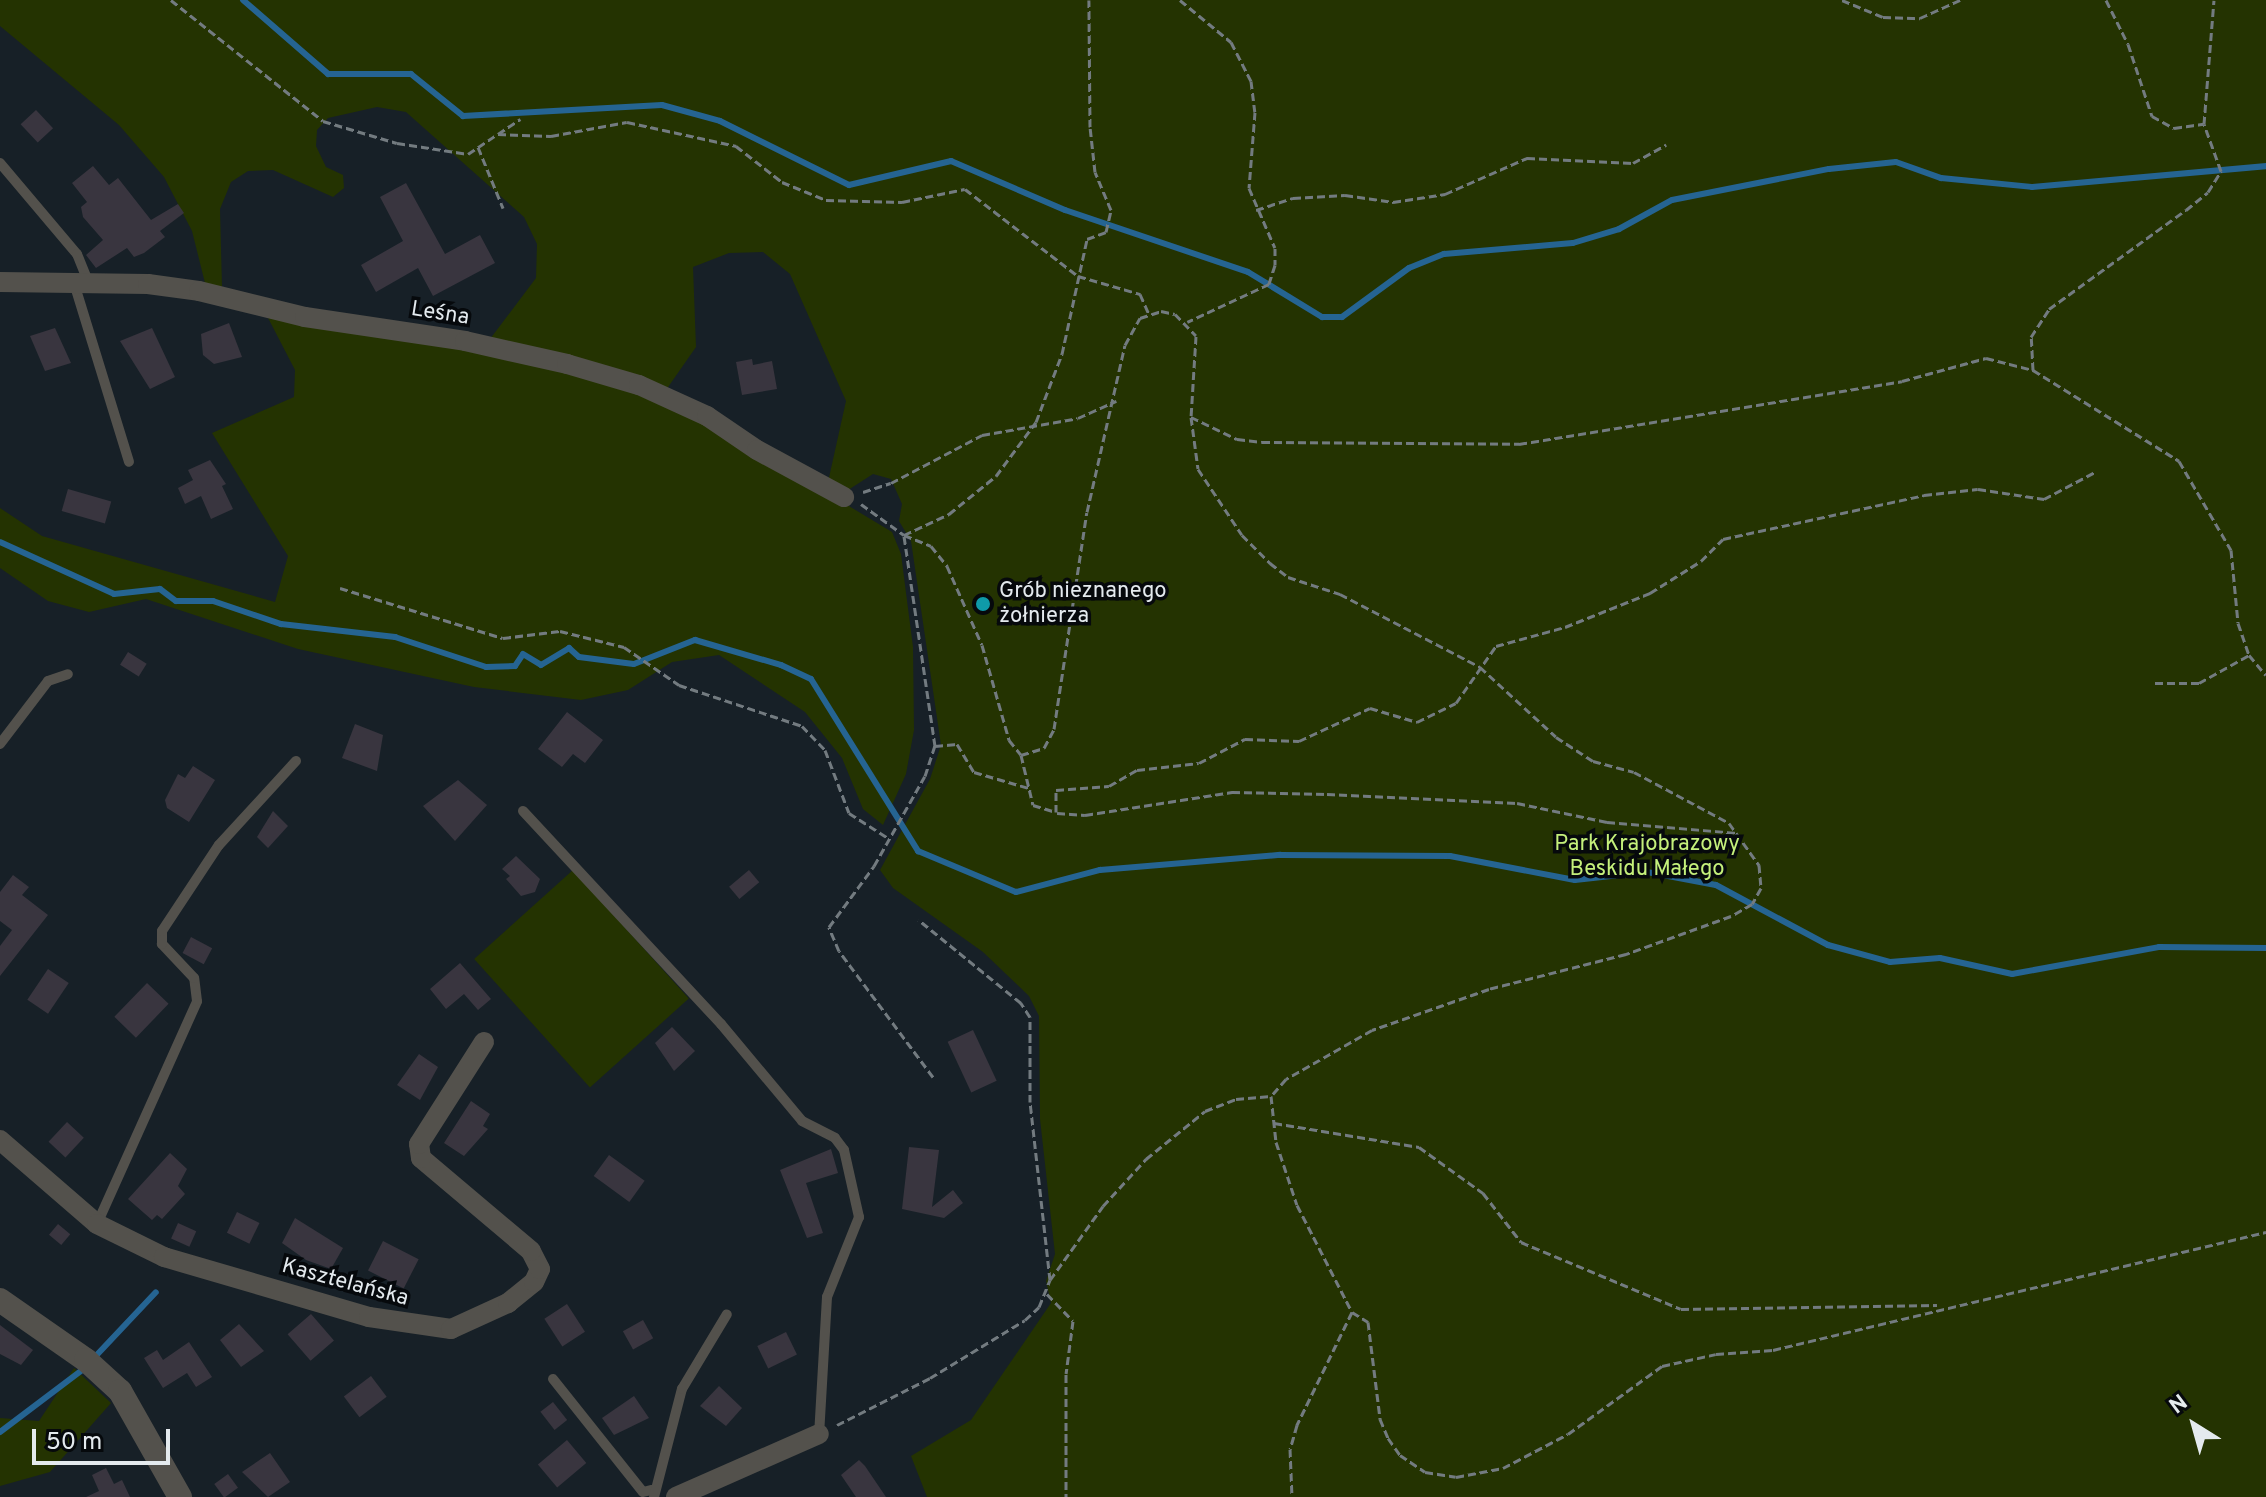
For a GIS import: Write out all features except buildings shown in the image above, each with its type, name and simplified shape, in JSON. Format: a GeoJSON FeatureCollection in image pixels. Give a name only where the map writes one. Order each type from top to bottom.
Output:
{"type":"FeatureCollection","features":[{"type":"Feature","properties":{"kind":"street","name":"Leśna"},"geometry":{"type":"LineString","coordinates":[[0,282],[81,281],[199,291],[334,323],[465,341],[610,376],[707,416],[757,450],[844,497]]}},
{"type":"Feature","properties":{"kind":"street","name":"Kasztelańska"},"geometry":{"type":"LineString","coordinates":[[0,1140],[97,1224],[164,1257],[369,1317],[451,1329],[475,1322],[526,1290],[540,1269],[531,1251],[421,1158],[419,1144],[484,1042]]}},
{"type":"Feature","properties":{"kind":"street"},"geometry":{"type":"LineString","coordinates":[[0,1300],[91,1363],[136,1414],[180,1497]]}},
{"type":"Feature","properties":{"kind":"street"},"geometry":{"type":"LineString","coordinates":[[676,1497],[819,1434]]}},
{"type":"Feature","properties":{"kind":"lane"},"geometry":{"type":"LineString","coordinates":[[0,163],[77,254],[81,281],[129,462]]}},
{"type":"Feature","properties":{"kind":"lane"},"geometry":{"type":"LineString","coordinates":[[0,744],[48,681],[68,674]]}},
{"type":"Feature","properties":{"kind":"lane"},"geometry":{"type":"LineString","coordinates":[[97,1224],[197,1001],[194,978],[162,944],[162,931],[219,845],[296,761]]}},
{"type":"Feature","properties":{"kind":"lane"},"geometry":{"type":"LineString","coordinates":[[523,811],[721,1024],[802,1121],[835,1138],[844,1150],[859,1217],[827,1297],[819,1434]]}},
{"type":"Feature","properties":{"kind":"lane"},"geometry":{"type":"LineString","coordinates":[[553,1379],[643,1492],[653,1494],[682,1389],[727,1314]]}},
{"type":"Feature","properties":{"kind":"path"},"geometry":{"type":"LineString","coordinates":[[171,0],[323,121],[397,143],[468,154],[520,119]]}},
{"type":"Feature","properties":{"kind":"path"},"geometry":{"type":"LineString","coordinates":[[904,535],[949,514],[996,476],[1036,422],[1062,354],[1087,239],[1106,232],[1111,210],[1101,194],[1093,157],[1089,0]]}},
{"type":"Feature","properties":{"kind":"path"},"geometry":{"type":"LineString","coordinates":[[1180,0],[1231,42],[1251,81],[1255,112],[1249,188],[1275,248],[1269,284],[1187,322]]}},
{"type":"Feature","properties":{"kind":"path"},"geometry":{"type":"LineString","coordinates":[[1842,0],[1883,17],[1920,18],[1960,0]]}},
{"type":"Feature","properties":{"kind":"path"},"geometry":{"type":"LineString","coordinates":[[2106,0],[2128,44],[2152,116],[2174,128],[2204,124]]}},
{"type":"Feature","properties":{"kind":"path"},"geometry":{"type":"LineString","coordinates":[[2033,370],[2031,337],[2049,309],[2208,192],[2221,171],[2204,124],[2214,0]]}},
{"type":"Feature","properties":{"kind":"path"},"geometry":{"type":"LineString","coordinates":[[498,134],[551,136],[627,122],[736,146],[782,182],[826,200],[902,202],[965,189],[1078,276],[1140,294],[1149,314]]}},
{"type":"Feature","properties":{"kind":"path"},"geometry":{"type":"LineString","coordinates":[[1256,210],[1293,198],[1406,200],[1445,194],[1527,158],[1633,163],[1666,145]]}},
{"type":"Feature","properties":{"kind":"path"},"geometry":{"type":"LineString","coordinates":[[478,147],[503,208]]}},
{"type":"Feature","properties":{"kind":"path"},"geometry":{"type":"LineString","coordinates":[[1021,755],[1044,748],[1054,729],[1087,512],[1131,329],[1149,314],[1161,311],[1187,322],[1198,352],[1191,417],[1198,469],[1242,535],[1270,563],[1288,577],[1340,594],[1480,667],[1556,737],[1593,761],[1634,772],[1729,823],[1759,865],[1761,888],[1752,904],[1731,916],[1626,954],[1489,989],[1372,1030],[1286,1079],[1271,1096],[1236,1099],[1205,1111],[1146,1159],[1103,1206],[1050,1280]]}},
{"type":"Feature","properties":{"kind":"path"},"geometry":{"type":"LineString","coordinates":[[1191,417],[1237,439],[1262,442],[1519,444],[1902,381],[1986,358],[2033,370],[2179,461],[2231,550],[2238,623],[2249,655],[2266,675]]}},
{"type":"Feature","properties":{"kind":"path"},"geometry":{"type":"LineString","coordinates":[[844,497],[891,483],[982,435],[1036,422],[1078,418],[1116,401]]}},
{"type":"Feature","properties":{"kind":"path"},"geometry":{"type":"LineString","coordinates":[[1056,812],[1056,790],[1109,786],[1137,770],[1199,763],[1245,739],[1299,741],[1370,708],[1417,722],[1456,703],[1496,646],[1565,627],[1650,593],[1701,561],[1723,539],[1924,495],[1978,489],[2044,499],[2095,472]]}},
{"type":"Feature","properties":{"kind":"path"},"geometry":{"type":"LineString","coordinates":[[844,497],[870,507],[904,535],[931,546],[947,566],[982,645],[1009,740],[1021,755],[1032,789],[1033,805],[1056,812],[1085,815],[1232,792],[1327,794],[1517,803],[1607,822],[1737,833]]}},
{"type":"Feature","properties":{"kind":"path"},"geometry":{"type":"LineString","coordinates":[[904,535],[935,746],[925,776],[874,866],[829,927],[848,964],[933,1077]]}},
{"type":"Feature","properties":{"kind":"path"},"geometry":{"type":"LineString","coordinates":[[340,588],[503,638],[560,631],[624,647],[679,685],[802,726],[825,750],[849,813],[888,838]]}},
{"type":"Feature","properties":{"kind":"path"},"geometry":{"type":"LineString","coordinates":[[2155,683],[2199,683],[2249,655]]}},
{"type":"Feature","properties":{"kind":"path"},"geometry":{"type":"LineString","coordinates":[[935,746],[957,744],[974,772],[1032,789]]}},
{"type":"Feature","properties":{"kind":"path"},"geometry":{"type":"LineString","coordinates":[[819,1434],[930,1378],[1025,1320],[1047,1294],[1050,1280],[1030,1102],[1030,1017],[1021,1003],[919,920]]}},
{"type":"Feature","properties":{"kind":"path"},"geometry":{"type":"LineString","coordinates":[[1271,1096],[1274,1123],[1297,1205],[1352,1312],[1368,1322],[1380,1419],[1388,1438],[1400,1455],[1425,1472],[1456,1477],[1503,1468],[1568,1434],[1662,1366],[1716,1354],[1773,1350],[1944,1305],[2266,1232]]}},
{"type":"Feature","properties":{"kind":"path"},"geometry":{"type":"LineString","coordinates":[[1274,1123],[1419,1147],[1483,1193],[1521,1242],[1681,1309],[1944,1305]]}},
{"type":"Feature","properties":{"kind":"path"},"geometry":{"type":"LineString","coordinates":[[1047,1294],[1073,1321],[1066,1374],[1066,1497]]}},
{"type":"Feature","properties":{"kind":"path"},"geometry":{"type":"LineString","coordinates":[[1292,1497],[1290,1449],[1297,1425],[1352,1312]]}},
{"type":"Feature","properties":{"kind":"green space","name":"Park Krajobrazowy Beskidu Małego"},"geometry":{"type":"Polygon","coordinates":[[[0,0],[2266,0],[2266,1497],[927,1497],[911,1456],[971,1420],[1051,1303],[1046,1281],[1055,1254],[1040,1119],[1039,1016],[1029,996],[983,952],[893,888],[880,870],[930,779],[941,745],[911,541],[899,521],[902,504],[891,479],[873,474],[845,492],[828,482],[846,401],[790,274],[763,252],[729,253],[693,267],[696,347],[666,390],[490,339],[536,278],[537,244],[524,217],[406,112],[377,107],[328,118],[317,130],[316,146],[326,167],[343,175],[344,188],[333,197],[273,170],[248,171],[231,182],[220,209],[222,287],[205,283],[192,231],[164,177],[119,125],[0,26],[0,0]]]}},
{"type":"Feature","properties":{"kind":"green space"},"geometry":{"type":"Polygon","coordinates":[[[266,314],[465,347],[636,390],[706,420],[892,532],[901,554],[913,647],[914,730],[906,774],[883,825],[863,809],[842,758],[805,712],[719,655],[672,662],[628,690],[581,700],[474,687],[298,649],[146,599],[89,612],[48,601],[0,568],[0,508],[42,536],[275,602],[288,556],[212,433],[294,397],[295,370],[266,314]]]}},
{"type":"Feature","properties":{"kind":"green space"},"geometry":{"type":"Polygon","coordinates":[[[573,870],[689,999],[590,1088],[474,959],[573,870]]]}},
{"type":"Feature","properties":{"kind":"green space"},"geometry":{"type":"Polygon","coordinates":[[[74,1368],[111,1403],[50,1472],[0,1486],[0,1418],[39,1421],[74,1368]]]}},
{"type":"Feature","properties":{"kind":"waterway"},"geometry":{"type":"LineString","coordinates":[[243,0],[328,74],[411,74],[463,116],[662,105],[720,121],[849,185],[951,161],[1065,210],[1248,272],[1322,317],[1342,317],[1409,268],[1444,254],[1573,243],[1619,229],[1672,200],[1829,169],[1896,162],[1941,178],[2032,187],[2266,166]]}},
{"type":"Feature","properties":{"kind":"waterway"},"geometry":{"type":"LineString","coordinates":[[0,542],[114,594],[160,589],[176,601],[213,601],[281,624],[395,637],[486,667],[515,666],[523,654],[541,665],[569,648],[579,657],[634,664],[695,640],[781,665],[811,679],[918,851],[1016,892],[1100,870],[1280,855],[1450,856],[1575,880],[1647,872],[1716,885],[1828,945],[1890,962],[1940,958],[2012,974],[2159,947],[2266,948]]}},
{"type":"Feature","properties":{"kind":"waterway"},"geometry":{"type":"LineString","coordinates":[[92,1360],[156,1292]]}},
{"type":"Feature","properties":{"kind":"waterway"},"geometry":{"type":"LineString","coordinates":[[0,1432],[85,1368]]}},
{"type":"Feature","properties":{"kind":"place","name":"Grób nieznanego żołnierza"},"geometry":{"type":"Point","coordinates":[983,604]}}]}
